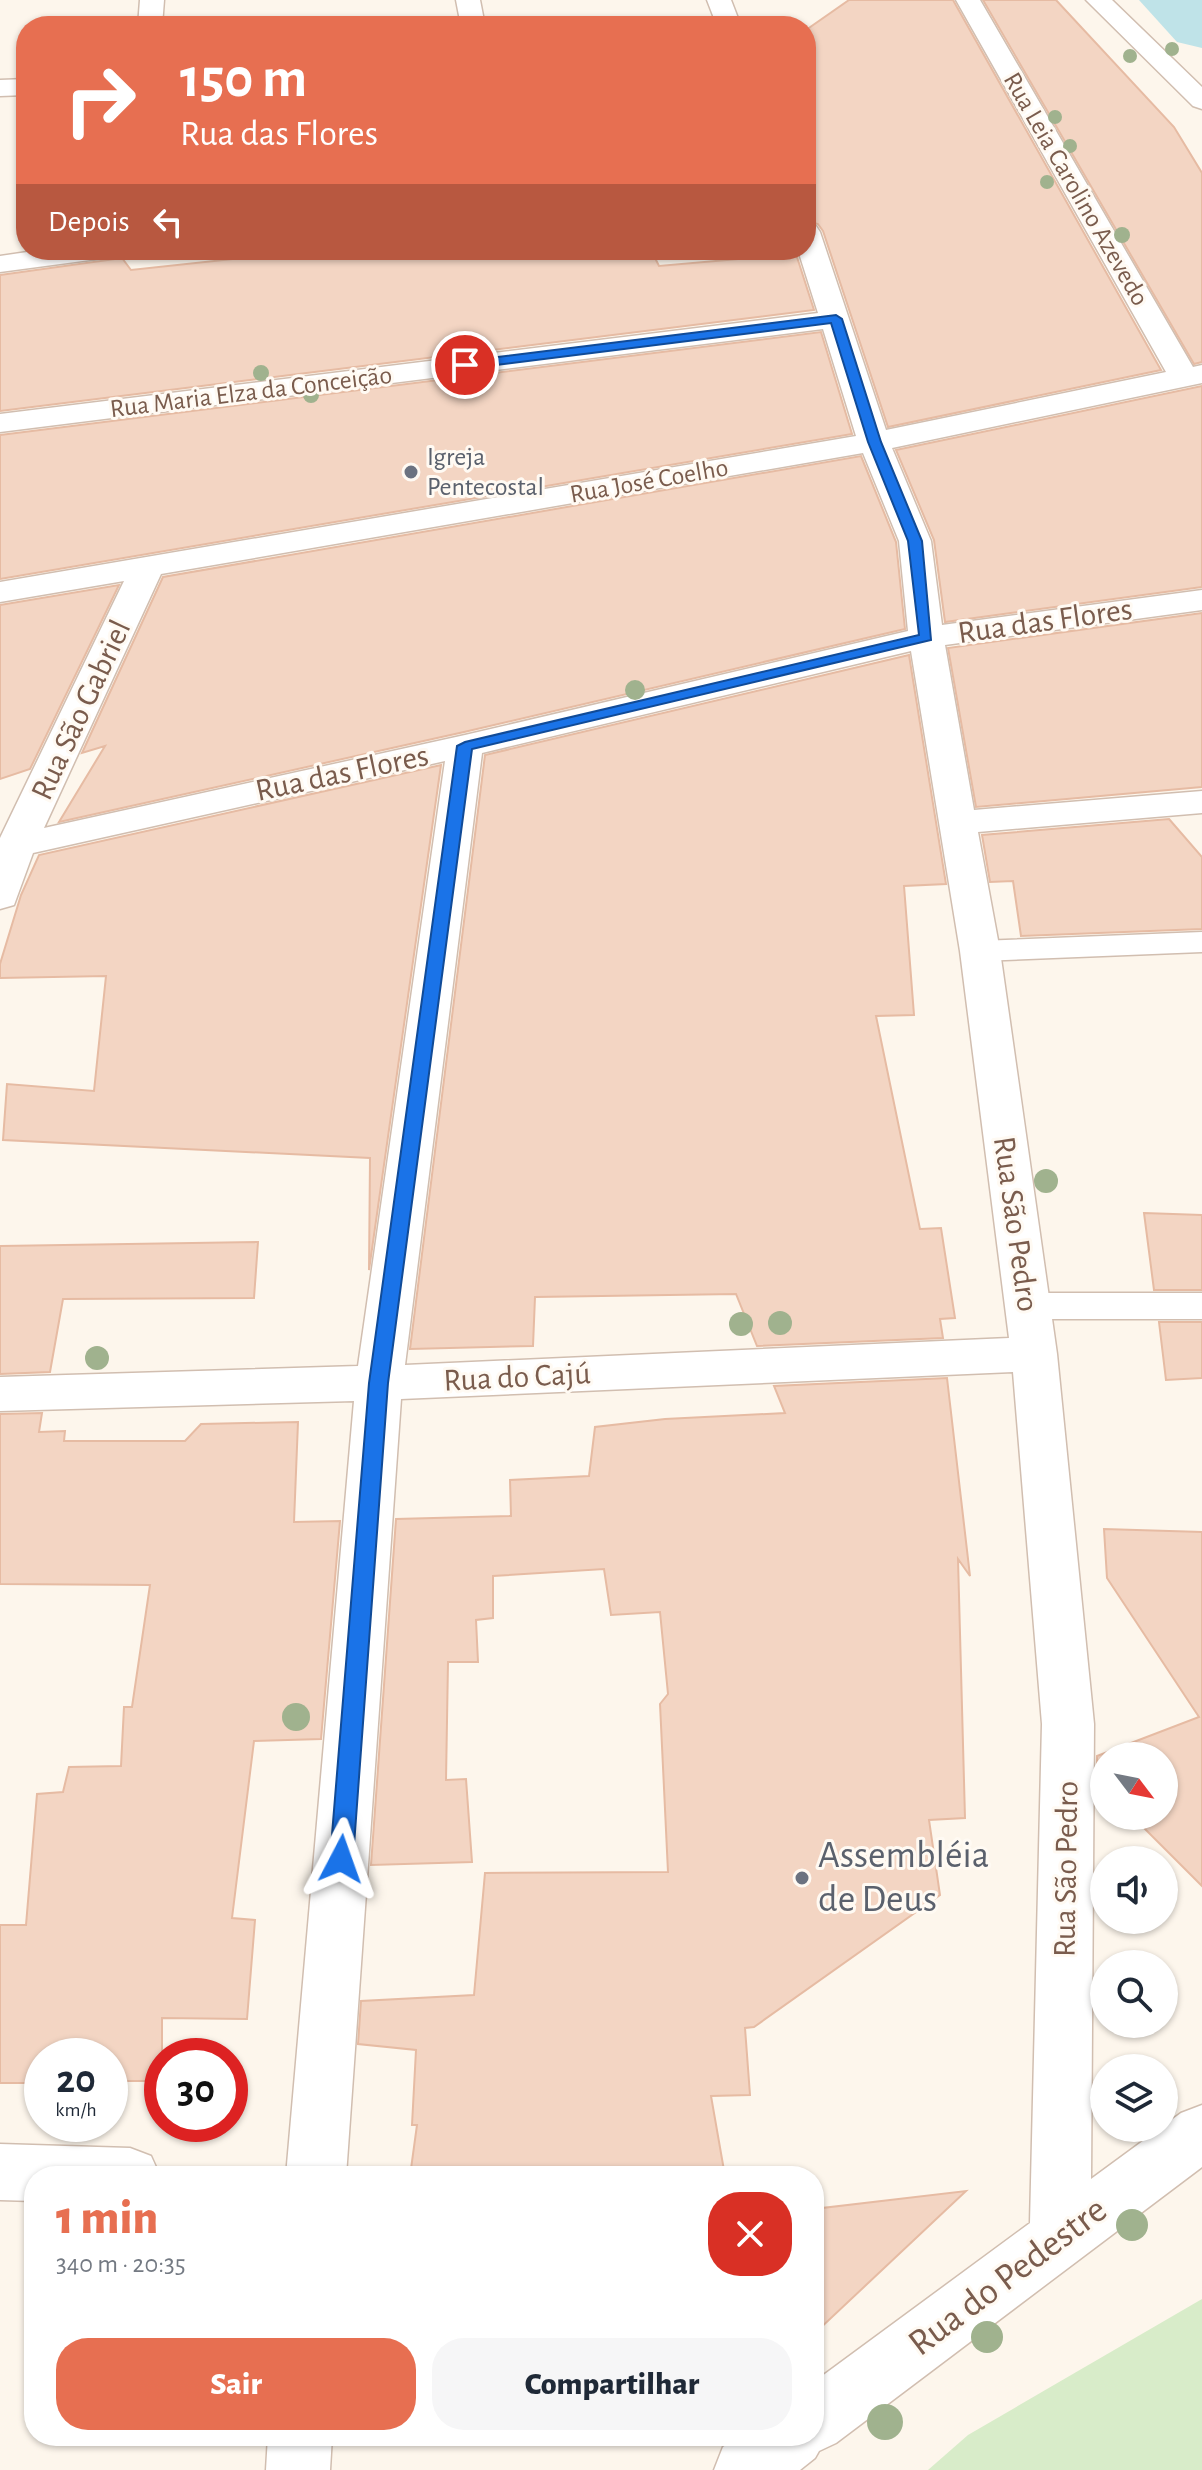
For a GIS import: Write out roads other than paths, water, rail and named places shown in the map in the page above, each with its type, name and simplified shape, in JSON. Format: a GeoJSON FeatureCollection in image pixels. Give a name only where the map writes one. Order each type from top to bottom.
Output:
{"type":"FeatureCollection","features":[{"type":"Feature","properties":{"kind":"street","name":"Rua Leia Carolino Azevedo"},"geometry":{"type":"LineString","coordinates":[[968,0],[1193,376]]}},
{"type":"Feature","properties":{"kind":"street"},"geometry":{"type":"LineString","coordinates":[[1098,0],[1202,101]]}},
{"type":"Feature","properties":{"kind":"street"},"geometry":{"type":"LineString","coordinates":[[0,264],[30,260]]}},
{"type":"Feature","properties":{"kind":"street","name":"Rua São Pedro"},"geometry":{"type":"LineString","coordinates":[[816,260],[874,442],[915,541],[926,637],[980,951],[1030,1330],[1068,1724],[1060,2240]]}},
{"type":"Feature","properties":{"kind":"street","name":"Rua Maria Elza da Conceição"},"geometry":{"type":"LineString","coordinates":[[0,423],[836,319]]}},
{"type":"Feature","properties":{"kind":"street","name":"Rua José Coelho"},"geometry":{"type":"LineString","coordinates":[[0,592],[874,442],[1193,376]]}},
{"type":"Feature","properties":{"kind":"street","name":"Rua São Gabriel"},"geometry":{"type":"LineString","coordinates":[[0,897],[9,847],[147,568]]}},
{"type":"Feature","properties":{"kind":"street","name":"Rua das Flores"},"geometry":{"type":"LineString","coordinates":[[9,847],[465,746],[926,637],[1202,600]]}},
{"type":"Feature","properties":{"kind":"street"},"geometry":{"type":"LineString","coordinates":[[317,2166],[379,1383],[465,746]]}},
{"type":"Feature","properties":{"kind":"street"},"geometry":{"type":"LineString","coordinates":[[960,822],[1202,802]]}},
{"type":"Feature","properties":{"kind":"street","name":"Rua do Cajú"},"geometry":{"type":"LineString","coordinates":[[0,1394],[379,1383],[1030,1330]]}},
{"type":"Feature","properties":{"kind":"street","name":"Rua do Pedestre"},"geometry":{"type":"LineString","coordinates":[[824,2414],[1202,2132]]}},
{"type":"Feature","properties":{"kind":"street"},"geometry":{"type":"LineString","coordinates":[[0,2172],[24,2173]]}},
{"type":"Feature","properties":{"kind":"street"},"geometry":{"type":"LineString","coordinates":[[298,2470],[299,2446]]}},
{"type":"Feature","properties":{"kind":"street"},"geometry":{"type":"LineString","coordinates":[[746,2470],[779,2446]]}},
{"type":"Feature","properties":{"kind":"lane"},"geometry":{"type":"LineString","coordinates":[[980,951],[1202,942]]}},
{"type":"Feature","properties":{"kind":"lane"},"geometry":{"type":"LineString","coordinates":[[1030,1330],[1202,1306]]}},
{"type":"Feature","properties":{"kind":"waterway"},"geometry":{"type":"LineString","coordinates":[[1174,0],[1202,27]]}},
{"type":"Feature","properties":{"kind":"place","name":"Igreja Pentecostal"},"geometry":{"type":"Point","coordinates":[411,472]}},
{"type":"Feature","properties":{"kind":"place","name":"Assembléia de Deus"},"geometry":{"type":"Point","coordinates":[802,1878]}}]}
